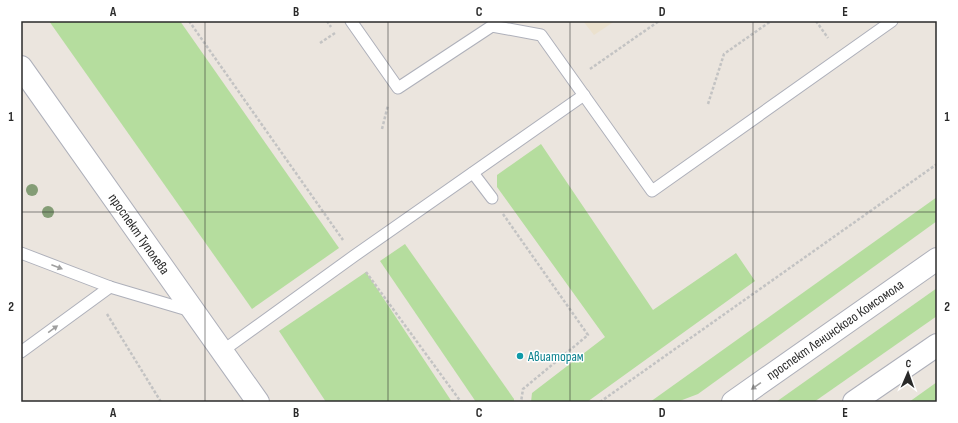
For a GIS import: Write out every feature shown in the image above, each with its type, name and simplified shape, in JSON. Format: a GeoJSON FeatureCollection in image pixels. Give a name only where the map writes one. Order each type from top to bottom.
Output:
{"type":"FeatureCollection","features":[{"type":"Feature","properties":{"kind":"main road","name":"проспект Туполева"},"geometry":{"type":"LineString","coordinates":[[21,67],[221,352],[258,402]]}},
{"type":"Feature","properties":{"kind":"main road","name":"проспект Ленинского Комсомола"},"geometry":{"type":"LineString","coordinates":[[733,402],[937,259]]}},
{"type":"Feature","properties":{"kind":"main road"},"geometry":{"type":"LineString","coordinates":[[854,402],[937,345]]}},
{"type":"Feature","properties":{"kind":"lane"},"geometry":{"type":"LineString","coordinates":[[351,21],[398,88],[495,24],[541,35],[652,191],[892,21]]}},
{"type":"Feature","properties":{"kind":"lane"},"geometry":{"type":"LineString","coordinates":[[221,352],[354,256],[584,95]]}},
{"type":"Feature","properties":{"kind":"lane"},"geometry":{"type":"LineString","coordinates":[[473,173],[492,198]]}},
{"type":"Feature","properties":{"kind":"lane"},"geometry":{"type":"LineString","coordinates":[[21,253],[110,287],[194,312]]}},
{"type":"Feature","properties":{"kind":"lane"},"geometry":{"type":"LineString","coordinates":[[21,352],[110,287]]}},
{"type":"Feature","properties":{"kind":"path"},"geometry":{"type":"LineString","coordinates":[[189,21],[354,256],[461,402]]}},
{"type":"Feature","properties":{"kind":"path"},"geometry":{"type":"LineString","coordinates":[[573,81],[659,21]]}},
{"type":"Feature","properties":{"kind":"path"},"geometry":{"type":"LineString","coordinates":[[708,104],[724,54],[771,21]]}},
{"type":"Feature","properties":{"kind":"path"},"geometry":{"type":"LineString","coordinates":[[816,21],[828,38]]}},
{"type":"Feature","properties":{"kind":"path"},"geometry":{"type":"LineString","coordinates":[[320,43],[335,33]]}},
{"type":"Feature","properties":{"kind":"path"},"geometry":{"type":"LineString","coordinates":[[382,130],[387,106]]}},
{"type":"Feature","properties":{"kind":"path"},"geometry":{"type":"LineString","coordinates":[[600,402],[937,164]]}},
{"type":"Feature","properties":{"kind":"path"},"geometry":{"type":"LineString","coordinates":[[492,198],[588,335],[523,389],[521,402]]}},
{"type":"Feature","properties":{"kind":"path"},"geometry":{"type":"LineString","coordinates":[[97,297],[161,402]]}},
{"type":"Feature","properties":{"kind":"shaded area"},"geometry":{"type":"Polygon","coordinates":[[[583,21],[615,21],[594,35],[583,21]]]}},
{"type":"Feature","properties":{"kind":"green space"},"geometry":{"type":"Polygon","coordinates":[[[49,21],[180,21],[339,248],[252,309],[49,21]]]}},
{"type":"Feature","properties":{"kind":"green space"},"geometry":{"type":"Polygon","coordinates":[[[541,144],[653,310],[736,253],[755,281],[587,402],[531,402],[532,393],[605,337],[497,187],[497,175],[541,144]]]}},
{"type":"Feature","properties":{"kind":"green space"},"geometry":{"type":"Polygon","coordinates":[[[937,197],[937,221],[698,394],[677,402],[650,402],[937,197]]]}},
{"type":"Feature","properties":{"kind":"green space"},"geometry":{"type":"Polygon","coordinates":[[[405,244],[514,399],[514,402],[476,402],[380,261],[405,244]]]}},
{"type":"Feature","properties":{"kind":"green space"},"geometry":{"type":"Polygon","coordinates":[[[366,272],[452,402],[326,402],[279,331],[366,272]]]}},
{"type":"Feature","properties":{"kind":"green space"},"geometry":{"type":"Polygon","coordinates":[[[937,288],[937,316],[814,402],[776,402],[937,288]]]}},
{"type":"Feature","properties":{"kind":"green space"},"geometry":{"type":"Polygon","coordinates":[[[937,382],[937,402],[909,402],[937,382]]]}},
{"type":"Feature","properties":{"kind":"place","name":"Авиаторам"},"geometry":{"type":"Point","coordinates":[520,356]}}]}
